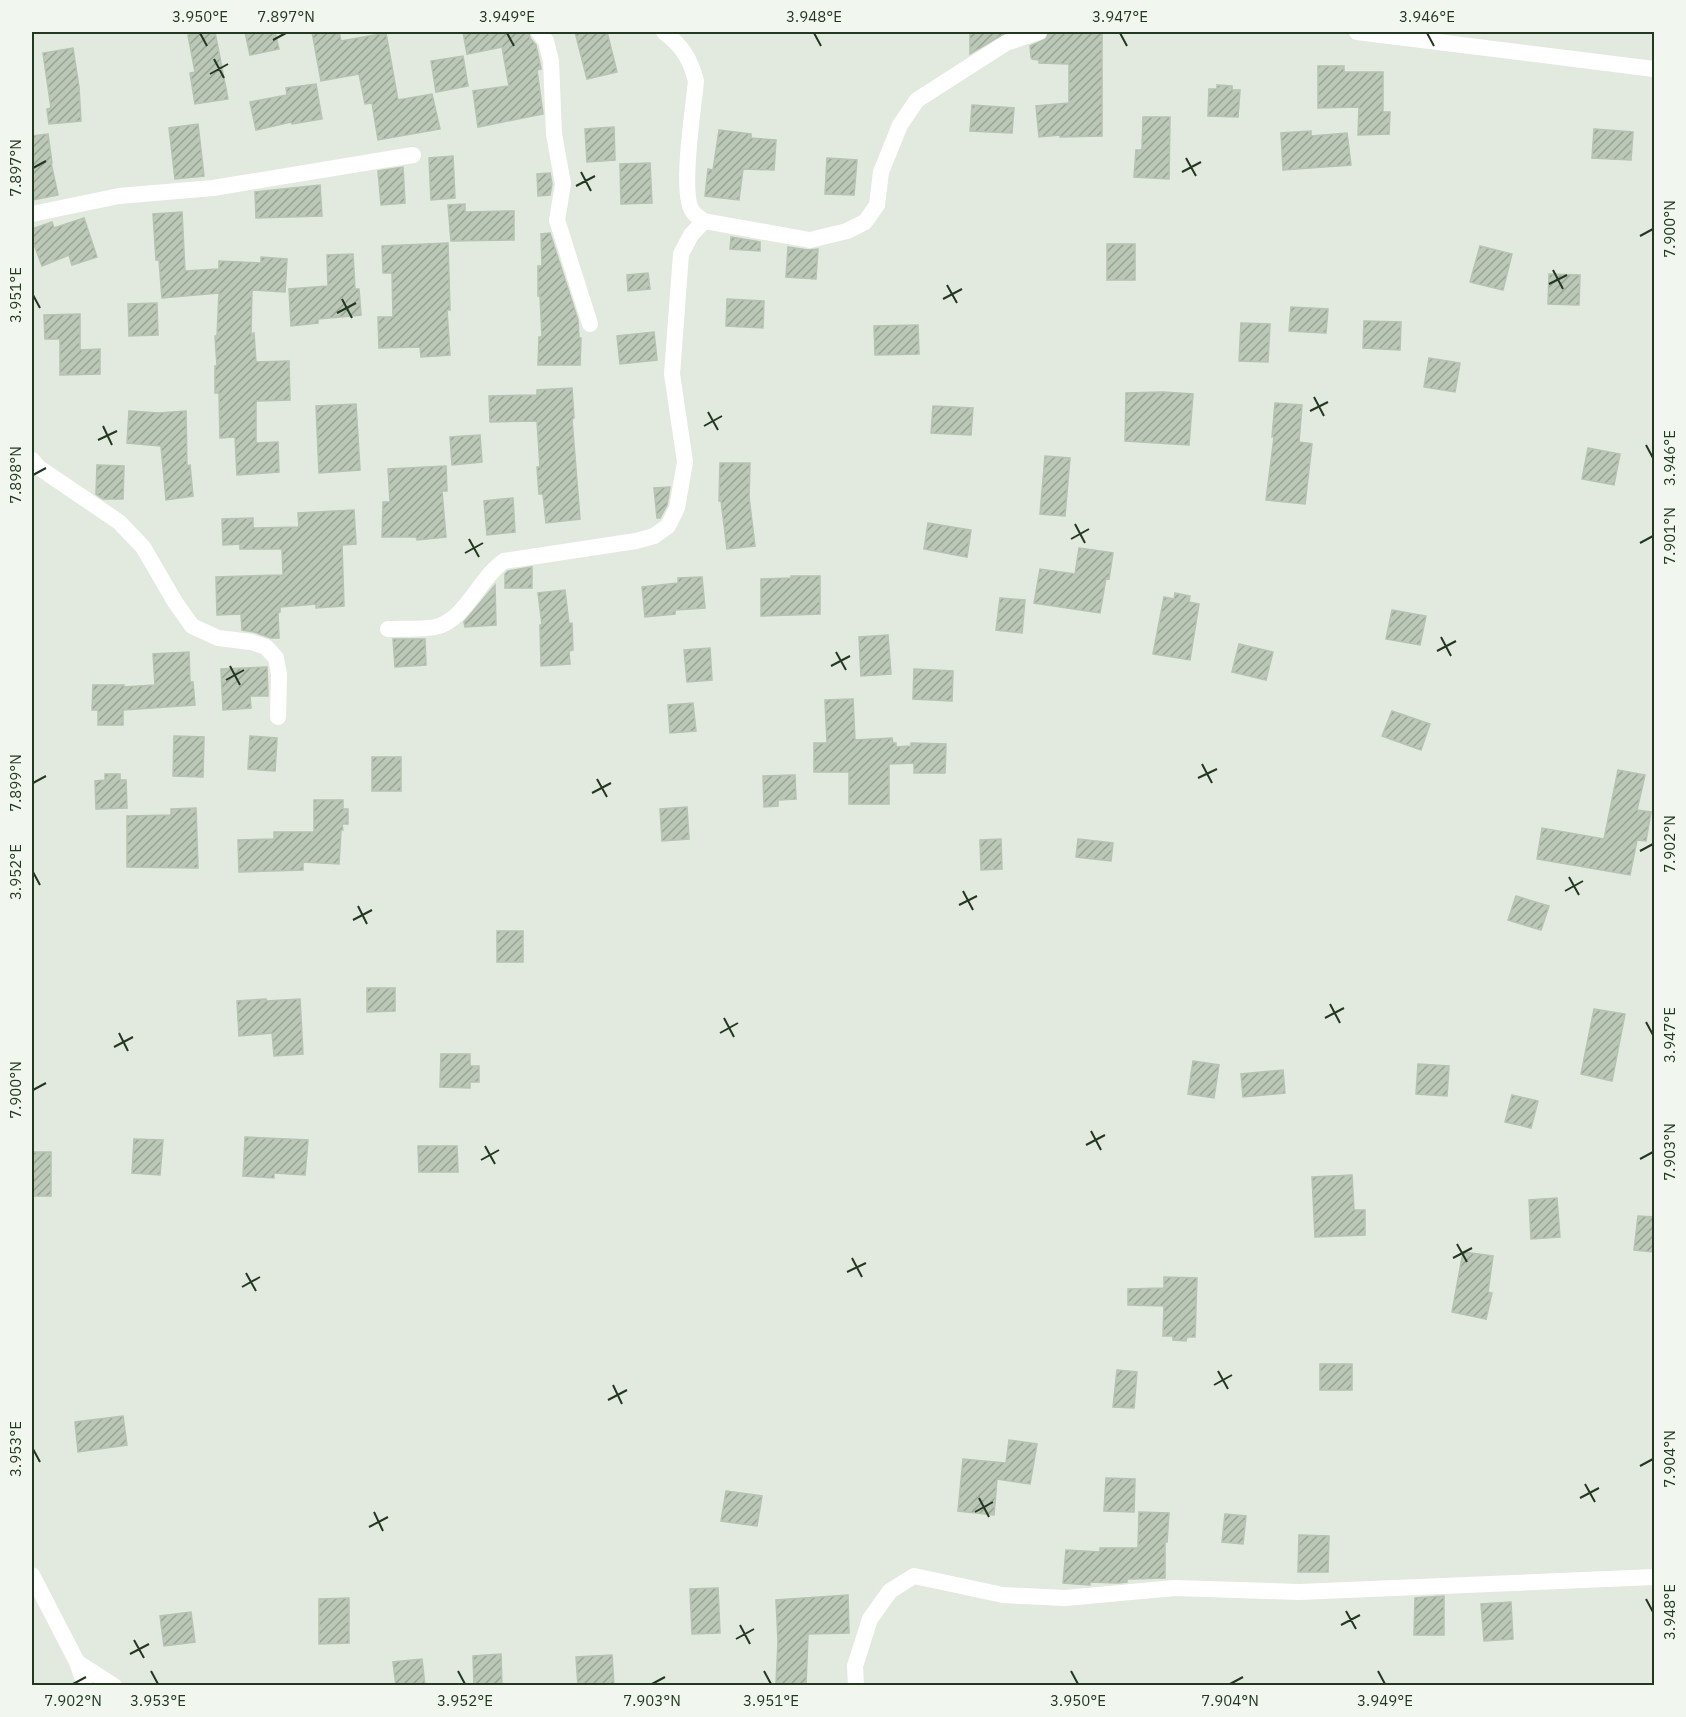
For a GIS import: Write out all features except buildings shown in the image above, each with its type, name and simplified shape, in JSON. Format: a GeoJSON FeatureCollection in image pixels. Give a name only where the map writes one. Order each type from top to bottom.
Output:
{"type":"FeatureCollection","features":[{"type":"Feature","properties":{"kind":"street"},"geometry":{"type":"LineString","coordinates":[[539,32],[546,41],[550,61],[554,134],[563,184],[557,220],[590,324]]}},
{"type":"Feature","properties":{"kind":"street"},"geometry":{"type":"LineString","coordinates":[[664,32],[681,45],[696,81],[687,175],[687,198],[692,211],[704,220],[810,240],[847,231],[866,222],[877,205],[881,172],[900,125],[917,100],[1006,42],[1040,32]]}},
{"type":"Feature","properties":{"kind":"street"},"geometry":{"type":"LineString","coordinates":[[1357,32],[1654,69]]}},
{"type":"Feature","properties":{"kind":"street"},"geometry":{"type":"LineString","coordinates":[[32,214],[119,196],[213,188],[413,156]]}},
{"type":"Feature","properties":{"kind":"street"},"geometry":{"type":"LineString","coordinates":[[388,629],[437,627],[459,614],[494,568],[504,561],[636,541],[654,536],[668,526],[677,508],[685,462],[672,374],[681,254],[691,235],[704,220]]}},
{"type":"Feature","properties":{"kind":"street"},"geometry":{"type":"LineString","coordinates":[[32,460],[119,522],[143,547],[192,627],[218,638],[251,642],[266,647],[276,658],[279,674],[278,717]]}},
{"type":"Feature","properties":{"kind":"street"},"geometry":{"type":"LineString","coordinates":[[856,1686],[855,1666],[870,1619],[890,1591],[914,1576],[1003,1595],[1065,1598],[1175,1588],[1299,1592],[1654,1577]]}},
{"type":"Feature","properties":{"kind":"street"},"geometry":{"type":"LineString","coordinates":[[33,1581],[77,1662],[85,1686]]}},
{"type":"Feature","properties":{"kind":"street"},"geometry":{"type":"LineString","coordinates":[[77,1662],[114,1686]]}}]}
